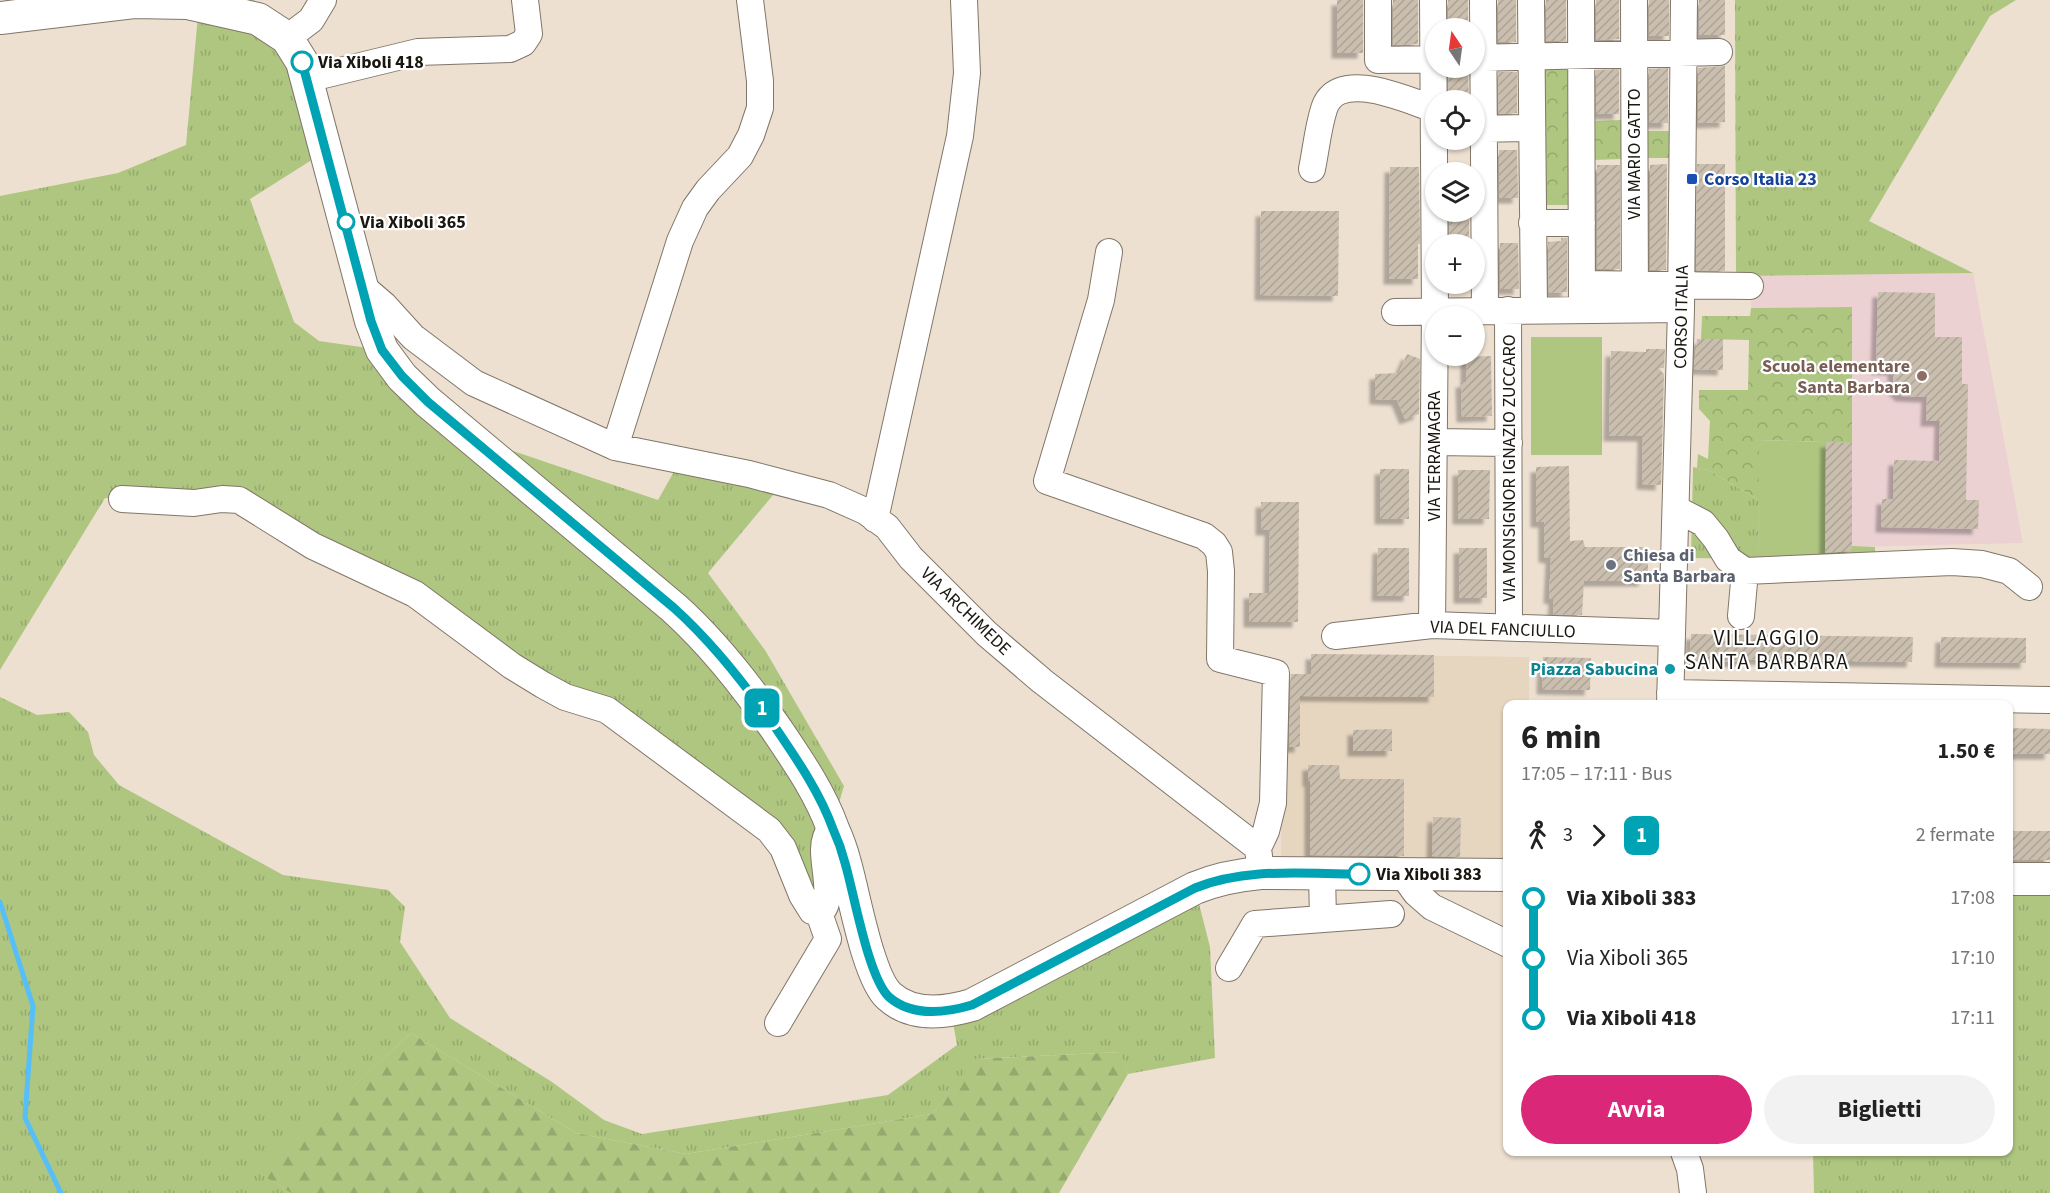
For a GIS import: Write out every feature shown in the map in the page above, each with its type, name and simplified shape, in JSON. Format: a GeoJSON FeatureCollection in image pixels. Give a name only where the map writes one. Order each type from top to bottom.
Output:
{"type":"FeatureCollection","features":[{"type":"Feature","properties":{"kind":"main road"},"geometry":{"type":"LineString","coordinates":[[0,18],[92,3],[187,3],[258,19],[287,38],[302,62],[371,321],[382,350],[402,376],[428,402],[674,608],[731,666],[791,751],[817,793],[845,861],[875,975],[890,997],[917,1011],[951,1011],[972,1005],[1195,888],[1226,878],[1260,861],[1322,874],[1503,875]]}},
{"type":"Feature","properties":{"kind":"main road"},"geometry":{"type":"LineString","coordinates":[[2013,879],[2050,879]]}},
{"type":"Feature","properties":{"kind":"street"},"geometry":{"type":"LineString","coordinates":[[287,38],[311,21],[323,0]]}},
{"type":"Feature","properties":{"kind":"street"},"geometry":{"type":"LineString","coordinates":[[307,79],[418,52],[510,49],[523,43],[529,34],[525,0]]}},
{"type":"Feature","properties":{"kind":"street"},"geometry":{"type":"LineString","coordinates":[[615,447],[680,241],[695,208],[708,190],[740,156],[751,135],[760,108],[760,81],[750,0]]}},
{"type":"Feature","properties":{"kind":"street"},"geometry":{"type":"LineString","coordinates":[[875,519],[960,136],[967,73],[964,0]]}},
{"type":"Feature","properties":{"kind":"street"},"geometry":{"type":"LineString","coordinates":[[1378,0],[1378,60],[1425,59]]}},
{"type":"Feature","properties":{"kind":"street","name":"VIA TERRAMAGRA"},"geometry":{"type":"LineString","coordinates":[[1433,0],[1433,18]]}},
{"type":"Feature","properties":{"kind":"street","name":"VIA MONSIGNOR IGNAZIO ZUCCARO"},"geometry":{"type":"LineString","coordinates":[[1482,18],[1483,0]]}},
{"type":"Feature","properties":{"kind":"street"},"geometry":{"type":"LineString","coordinates":[[1531,0],[1534,310]]}},
{"type":"Feature","properties":{"kind":"street"},"geometry":{"type":"LineString","coordinates":[[1581,0],[1582,297]]}},
{"type":"Feature","properties":{"kind":"street","name":"VIA MARIO GATTO"},"geometry":{"type":"LineString","coordinates":[[1634,0],[1635,297]]}},
{"type":"Feature","properties":{"kind":"street","name":"CORSO ITALIA"},"geometry":{"type":"LineString","coordinates":[[1666,700],[1672,633],[1682,297],[1684,0]]}},
{"type":"Feature","properties":{"kind":"street"},"geometry":{"type":"LineString","coordinates":[[1485,58],[1719,52]]}},
{"type":"Feature","properties":{"kind":"street"},"geometry":{"type":"LineString","coordinates":[[1312,169],[1324,106],[1334,94],[1351,88],[1370,88],[1425,118]]}},
{"type":"Feature","properties":{"kind":"street"},"geometry":{"type":"LineString","coordinates":[[1485,129],[1532,128]]}},
{"type":"Feature","properties":{"kind":"street","name":"VIA TERRAMAGRA"},"geometry":{"type":"LineString","coordinates":[[1434,150],[1435,306]]}},
{"type":"Feature","properties":{"kind":"street","name":"VIA MONSIGNOR IGNAZIO ZUCCARO"},"geometry":{"type":"LineString","coordinates":[[1481,150],[1509,443],[1509,626]]}},
{"type":"Feature","properties":{"kind":"street"},"geometry":{"type":"LineString","coordinates":[[1532,223],[1582,223]]}},
{"type":"Feature","properties":{"kind":"street"},"geometry":{"type":"LineString","coordinates":[[1109,252],[1101,300],[1047,481],[1204,536],[1214,544],[1219,552],[1221,571],[1220,659],[1276,673],[1273,803],[1260,861]]}},
{"type":"Feature","properties":{"kind":"street"},"geometry":{"type":"LineString","coordinates":[[1485,310],[1534,310],[1582,297],[1682,297],[1750,286]]}},
{"type":"Feature","properties":{"kind":"street","name":"VIA ARCHIMEDE"},"geometry":{"type":"LineString","coordinates":[[363,287],[384,305],[413,337],[474,383],[615,447],[749,474],[829,495],[865,511],[887,527],[911,558],[987,634],[1260,861]]}},
{"type":"Feature","properties":{"kind":"street"},"geometry":{"type":"LineString","coordinates":[[1395,312],[1425,311]]}},
{"type":"Feature","properties":{"kind":"street","name":"VIA TERRAMAGRA"},"geometry":{"type":"LineString","coordinates":[[1432,625],[1435,366]]}},
{"type":"Feature","properties":{"kind":"street"},"geometry":{"type":"LineString","coordinates":[[1434,441],[1509,443]]}},
{"type":"Feature","properties":{"kind":"street"},"geometry":{"type":"LineString","coordinates":[[122,499],[194,502],[239,500],[313,546],[415,594],[512,666],[543,685],[566,697],[607,710],[769,830],[783,848],[794,870],[802,895],[812,911],[819,913],[824,910],[828,901],[824,848],[826,835],[832,826]]}},
{"type":"Feature","properties":{"kind":"street"},"geometry":{"type":"LineString","coordinates":[[1676,509],[1702,523],[1716,539],[1728,560],[1745,572],[1952,562],[1982,564],[2009,571],[2029,587]]}},
{"type":"Feature","properties":{"kind":"street"},"geometry":{"type":"LineString","coordinates":[[1741,616],[1745,572]]}},
{"type":"Feature","properties":{"kind":"street","name":"VIA DEL FANCIULLO"},"geometry":{"type":"LineString","coordinates":[[1335,636],[1432,625],[1672,633]]}},
{"type":"Feature","properties":{"kind":"street"},"geometry":{"type":"LineString","coordinates":[[1695,700],[1754,698],[2050,700]]}},
{"type":"Feature","properties":{"kind":"street"},"geometry":{"type":"LineString","coordinates":[[1322,874],[1323,919]]}},
{"type":"Feature","properties":{"kind":"street"},"geometry":{"type":"LineString","coordinates":[[1403,874],[1416,893],[1432,906],[1503,942]]}},
{"type":"Feature","properties":{"kind":"street"},"geometry":{"type":"LineString","coordinates":[[778,1023],[828,939],[819,913]]}},
{"type":"Feature","properties":{"kind":"street"},"geometry":{"type":"LineString","coordinates":[[1229,968],[1255,924],[1391,914]]}},
{"type":"Feature","properties":{"kind":"street"},"geometry":{"type":"LineString","coordinates":[[1685,1156],[1690,1169],[1693,1193]]}},
{"type":"Feature","properties":{"kind":"shaded area","name":"Scuola elementare Santa Barbara"},"geometry":{"type":"Polygon","coordinates":[[[1973,273],[2023,543],[1852,547],[1852,307],[1751,308],[1751,275],[1973,273]]]}},
{"type":"Feature","properties":{"kind":"shaded area"},"geometry":{"type":"Polygon","coordinates":[[[1311,654],[1529,657],[1529,700],[1503,700],[1503,859],[1281,856],[1283,674],[1311,674],[1311,654]]]}},
{"type":"Feature","properties":{"kind":"green space"},"geometry":{"type":"Polygon","coordinates":[[[1735,0],[2016,0],[1990,16],[1869,221],[1973,273],[1736,276],[1735,0]]]}},
{"type":"Feature","properties":{"kind":"green space"},"geometry":{"type":"Polygon","coordinates":[[[199,5],[287,38],[326,151],[250,199],[294,322],[319,341],[382,350],[469,436],[658,500],[680,461],[783,483],[708,573],[765,650],[844,786],[832,826],[828,901],[802,895],[734,803],[249,505],[105,498],[0,670],[0,196],[118,173],[186,145],[199,5]]]}},
{"type":"Feature","properties":{"kind":"green space"},"geometry":{"type":"Polygon","coordinates":[[[1541,65],[1570,65],[1570,205],[1541,205],[1541,65]]]}},
{"type":"Feature","properties":{"kind":"green space"},"geometry":{"type":"Polygon","coordinates":[[[1621,120],[1622,159],[1593,160],[1593,121],[1621,120]]]}},
{"type":"Feature","properties":{"kind":"green space"},"geometry":{"type":"Polygon","coordinates":[[[1644,131],[1669,131],[1669,158],[1644,158],[1644,131]]]}},
{"type":"Feature","properties":{"kind":"green space"},"geometry":{"type":"Polygon","coordinates":[[[1852,307],[1852,443],[1760,440],[1759,500],[1708,470],[1697,468],[1698,454],[1708,459],[1710,421],[1699,409],[1699,390],[1748,390],[1749,340],[1701,339],[1702,316],[1750,316],[1751,308],[1852,307]]]}},
{"type":"Feature","properties":{"kind":"green space"},"geometry":{"type":"Polygon","coordinates":[[[1531,337],[1602,337],[1602,455],[1531,455],[1531,337]]]}},
{"type":"Feature","properties":{"kind":"green space"},"geometry":{"type":"Polygon","coordinates":[[[1759,440],[1852,443],[1852,546],[1875,547],[1875,562],[1758,559],[1759,440]]]}},
{"type":"Feature","properties":{"kind":"green space"},"geometry":{"type":"Polygon","coordinates":[[[1693,467],[1708,470],[1759,500],[1758,559],[1691,558],[1693,467]]]}},
{"type":"Feature","properties":{"kind":"green space"},"geometry":{"type":"Polygon","coordinates":[[[0,697],[37,715],[69,712],[88,732],[94,755],[119,785],[283,875],[388,890],[405,907],[400,942],[450,1018],[552,1082],[604,1120],[642,1134],[888,1095],[957,1045],[951,1011],[1195,888],[1210,947],[1215,1058],[1128,1074],[1120,1052],[976,1059],[932,1114],[686,1154],[576,1133],[411,1033],[260,1173],[291,1193],[0,1193],[0,697]]]}},
{"type":"Feature","properties":{"kind":"green space"},"geometry":{"type":"Polygon","coordinates":[[[2013,895],[2050,896],[2050,1193],[1814,1193],[1813,1156],[2013,1156],[2013,895]]]}},
{"type":"Feature","properties":{"kind":"green space"},"geometry":{"type":"Polygon","coordinates":[[[411,1033],[576,1133],[686,1154],[932,1114],[975,1059],[1121,1052],[1128,1074],[1059,1193],[291,1193],[259,1173],[411,1033]]]}},
{"type":"Feature","properties":{"kind":"building"},"geometry":{"type":"Polygon","coordinates":[[[1337,0],[1363,0],[1363,53],[1337,53],[1337,0]]]}},
{"type":"Feature","properties":{"kind":"building"},"geometry":{"type":"Polygon","coordinates":[[[1393,0],[1418,0],[1418,44],[1393,45],[1393,0]]]}},
{"type":"Feature","properties":{"kind":"building"},"geometry":{"type":"Polygon","coordinates":[[[1448,0],[1468,0],[1468,18],[1448,18],[1448,0]]]}},
{"type":"Feature","properties":{"kind":"building"},"geometry":{"type":"Polygon","coordinates":[[[1498,0],[1516,0],[1516,42],[1498,42],[1498,0]]]}},
{"type":"Feature","properties":{"kind":"building"},"geometry":{"type":"Polygon","coordinates":[[[1546,0],[1566,0],[1566,41],[1546,41],[1546,0]]]}},
{"type":"Feature","properties":{"kind":"building"},"geometry":{"type":"Polygon","coordinates":[[[1596,0],[1619,0],[1619,39],[1596,40],[1596,0]]]}},
{"type":"Feature","properties":{"kind":"building"},"geometry":{"type":"Polygon","coordinates":[[[1649,0],[1669,0],[1669,36],[1649,36],[1649,0]]]}},
{"type":"Feature","properties":{"kind":"building"},"geometry":{"type":"Polygon","coordinates":[[[1699,0],[1725,0],[1725,35],[1699,35],[1699,0]]]}},
{"type":"Feature","properties":{"kind":"building"},"geometry":{"type":"Polygon","coordinates":[[[1725,66],[1725,122],[1698,123],[1698,68],[1725,66]]]}},
{"type":"Feature","properties":{"kind":"building"},"geometry":{"type":"Polygon","coordinates":[[[1668,68],[1668,123],[1649,123],[1649,69],[1668,68]]]}},
{"type":"Feature","properties":{"kind":"building"},"geometry":{"type":"Polygon","coordinates":[[[1619,69],[1619,114],[1596,114],[1596,70],[1619,69]]]}},
{"type":"Feature","properties":{"kind":"building"},"geometry":{"type":"Polygon","coordinates":[[[1498,72],[1517,72],[1517,113],[1499,114],[1498,72]]]}},
{"type":"Feature","properties":{"kind":"building"},"geometry":{"type":"Polygon","coordinates":[[[1448,78],[1468,78],[1469,90],[1449,90],[1448,78]]]}},
{"type":"Feature","properties":{"kind":"building"},"geometry":{"type":"Polygon","coordinates":[[[1499,150],[1517,150],[1518,198],[1499,198],[1499,150]]]}},
{"type":"Feature","properties":{"kind":"building"},"geometry":{"type":"Polygon","coordinates":[[[1667,164],[1666,270],[1650,270],[1650,165],[1667,164]]]}},
{"type":"Feature","properties":{"kind":"building"},"geometry":{"type":"Polygon","coordinates":[[[1697,164],[1725,164],[1725,271],[1696,270],[1697,164]]]}},
{"type":"Feature","properties":{"kind":"building"},"geometry":{"type":"Polygon","coordinates":[[[1597,165],[1620,165],[1620,269],[1597,269],[1597,165]]]}},
{"type":"Feature","properties":{"kind":"building"},"geometry":{"type":"Polygon","coordinates":[[[1390,167],[1419,167],[1418,279],[1389,279],[1390,167]]]}},
{"type":"Feature","properties":{"kind":"building"},"geometry":{"type":"Polygon","coordinates":[[[1261,211],[1339,211],[1338,296],[1260,295],[1261,211]]]}},
{"type":"Feature","properties":{"kind":"building"},"geometry":{"type":"Polygon","coordinates":[[[1449,222],[1469,222],[1469,234],[1450,234],[1449,222]]]}},
{"type":"Feature","properties":{"kind":"building"},"geometry":{"type":"Polygon","coordinates":[[[1561,238],[1567,238],[1567,292],[1549,293],[1548,242],[1561,241],[1561,238]]]}},
{"type":"Feature","properties":{"kind":"building"},"geometry":{"type":"Polygon","coordinates":[[[1500,243],[1518,243],[1519,289],[1500,289],[1500,243]]]}},
{"type":"Feature","properties":{"kind":"building"},"geometry":{"type":"Polygon","coordinates":[[[1878,292],[1935,293],[1935,337],[1962,337],[1962,384],[1968,384],[1966,500],[1979,500],[1978,529],[1881,527],[1882,499],[1893,499],[1894,460],[1939,461],[1940,421],[1926,421],[1927,397],[1901,396],[1893,388],[1893,370],[1876,369],[1878,292]]]}},
{"type":"Feature","properties":{"kind":"building"},"geometry":{"type":"Polygon","coordinates":[[[1697,339],[1723,339],[1723,370],[1694,369],[1697,339]]]}},
{"type":"Feature","properties":{"kind":"building"},"geometry":{"type":"Polygon","coordinates":[[[1646,349],[1665,349],[1664,368],[1658,368],[1664,374],[1661,485],[1642,484],[1643,436],[1609,436],[1611,351],[1646,352],[1646,349]]]}},
{"type":"Feature","properties":{"kind":"building"},"geometry":{"type":"Polygon","coordinates":[[[1407,354],[1420,359],[1419,414],[1405,419],[1397,400],[1375,399],[1375,374],[1399,373],[1407,354]]]}},
{"type":"Feature","properties":{"kind":"building"},"geometry":{"type":"Polygon","coordinates":[[[1485,356],[1491,356],[1492,416],[1462,417],[1461,382],[1466,382],[1466,366],[1485,366],[1485,356]]]}},
{"type":"Feature","properties":{"kind":"building"},"geometry":{"type":"Polygon","coordinates":[[[1826,442],[1852,443],[1852,551],[1825,553],[1826,442]]]}},
{"type":"Feature","properties":{"kind":"building"},"geometry":{"type":"Polygon","coordinates":[[[1569,466],[1570,541],[1583,540],[1585,547],[1643,547],[1648,558],[1648,573],[1643,581],[1584,581],[1582,615],[1553,614],[1554,599],[1549,598],[1551,558],[1544,557],[1544,522],[1536,522],[1536,467],[1569,466]]]}},
{"type":"Feature","properties":{"kind":"building"},"geometry":{"type":"Polygon","coordinates":[[[1380,469],[1409,469],[1409,519],[1380,519],[1380,469]]]}},
{"type":"Feature","properties":{"kind":"building"},"geometry":{"type":"Polygon","coordinates":[[[1458,470],[1490,470],[1489,519],[1458,519],[1458,470]]]}},
{"type":"Feature","properties":{"kind":"building"},"geometry":{"type":"Polygon","coordinates":[[[1261,502],[1299,502],[1298,622],[1249,622],[1249,593],[1269,593],[1270,530],[1261,530],[1261,502]]]}},
{"type":"Feature","properties":{"kind":"building"},"geometry":{"type":"Polygon","coordinates":[[[1378,548],[1409,548],[1409,596],[1377,596],[1378,548]]]}},
{"type":"Feature","properties":{"kind":"building"},"geometry":{"type":"Polygon","coordinates":[[[1459,548],[1487,548],[1487,598],[1459,598],[1459,548]]]}},
{"type":"Feature","properties":{"kind":"building"},"geometry":{"type":"Polygon","coordinates":[[[1691,634],[1913,637],[1912,662],[1741,659],[1741,662],[1690,661],[1691,634]]]}},
{"type":"Feature","properties":{"kind":"building"},"geometry":{"type":"Polygon","coordinates":[[[1941,637],[2026,638],[2026,663],[1940,662],[1941,637]]]}},
{"type":"Feature","properties":{"kind":"building"},"geometry":{"type":"Polygon","coordinates":[[[1311,654],[1434,655],[1434,697],[1300,696],[1300,747],[1289,747],[1291,674],[1311,674],[1311,654]]]}},
{"type":"Feature","properties":{"kind":"building"},"geometry":{"type":"Polygon","coordinates":[[[1543,657],[1591,658],[1590,690],[1542,689],[1543,657]]]}},
{"type":"Feature","properties":{"kind":"building"},"geometry":{"type":"Polygon","coordinates":[[[2013,728],[2050,729],[2050,754],[2013,754],[2013,728]]]}},
{"type":"Feature","properties":{"kind":"building"},"geometry":{"type":"Polygon","coordinates":[[[1392,729],[1392,751],[1353,751],[1353,730],[1392,729]]]}},
{"type":"Feature","properties":{"kind":"building"},"geometry":{"type":"Polygon","coordinates":[[[1308,765],[1339,765],[1340,779],[1404,779],[1404,856],[1310,855],[1308,765]]]}},
{"type":"Feature","properties":{"kind":"building"},"geometry":{"type":"Polygon","coordinates":[[[1433,817],[1461,818],[1460,857],[1432,856],[1433,817]]]}},
{"type":"Feature","properties":{"kind":"building"},"geometry":{"type":"Polygon","coordinates":[[[2013,831],[2050,831],[2050,860],[2013,860],[2013,831]]]}},
{"type":"Feature","properties":{"kind":"waterway"},"geometry":{"type":"LineString","coordinates":[[0,902],[33,1006],[25,1118],[61,1193]]}},
{"type":"Feature","properties":{"kind":"bus line","name":"1"},"geometry":{"type":"LineString","coordinates":[[302,62],[371,321],[382,350],[402,376],[428,402],[674,608],[731,666],[762,708],[817,793],[845,861],[875,975],[881,987],[890,997],[917,1011],[951,1011],[972,1005],[1214,880],[1261,873],[1359,874]]}},
{"type":"Feature","properties":{"kind":"place","name":"Via Xiboli 418"},"geometry":{"type":"Point","coordinates":[302,62]}},
{"type":"Feature","properties":{"kind":"place","name":"Corso Italia 23"},"geometry":{"type":"Point","coordinates":[1692,179]}},
{"type":"Feature","properties":{"kind":"place","name":"Via Xiboli 365"},"geometry":{"type":"Point","coordinates":[346,222]}},
{"type":"Feature","properties":{"kind":"place","name":"Scuola elementare Santa Barbara"},"geometry":{"type":"Point","coordinates":[1922,376]}},
{"type":"Feature","properties":{"kind":"place","name":"Chiesa di Santa Barbara"},"geometry":{"type":"Point","coordinates":[1611,565]}},
{"type":"Feature","properties":{"kind":"place","name":"Piazza Sabucina"},"geometry":{"type":"Point","coordinates":[1670,669]}},
{"type":"Feature","properties":{"kind":"place","name":"Via Xiboli 383"},"geometry":{"type":"Point","coordinates":[1359,874]}},
{"type":"Feature","properties":{"kind":"district","name":"VILLAGGIO SANTA BARBARA"},"geometry":{"type":"Point","coordinates":[1767,650]}}]}
